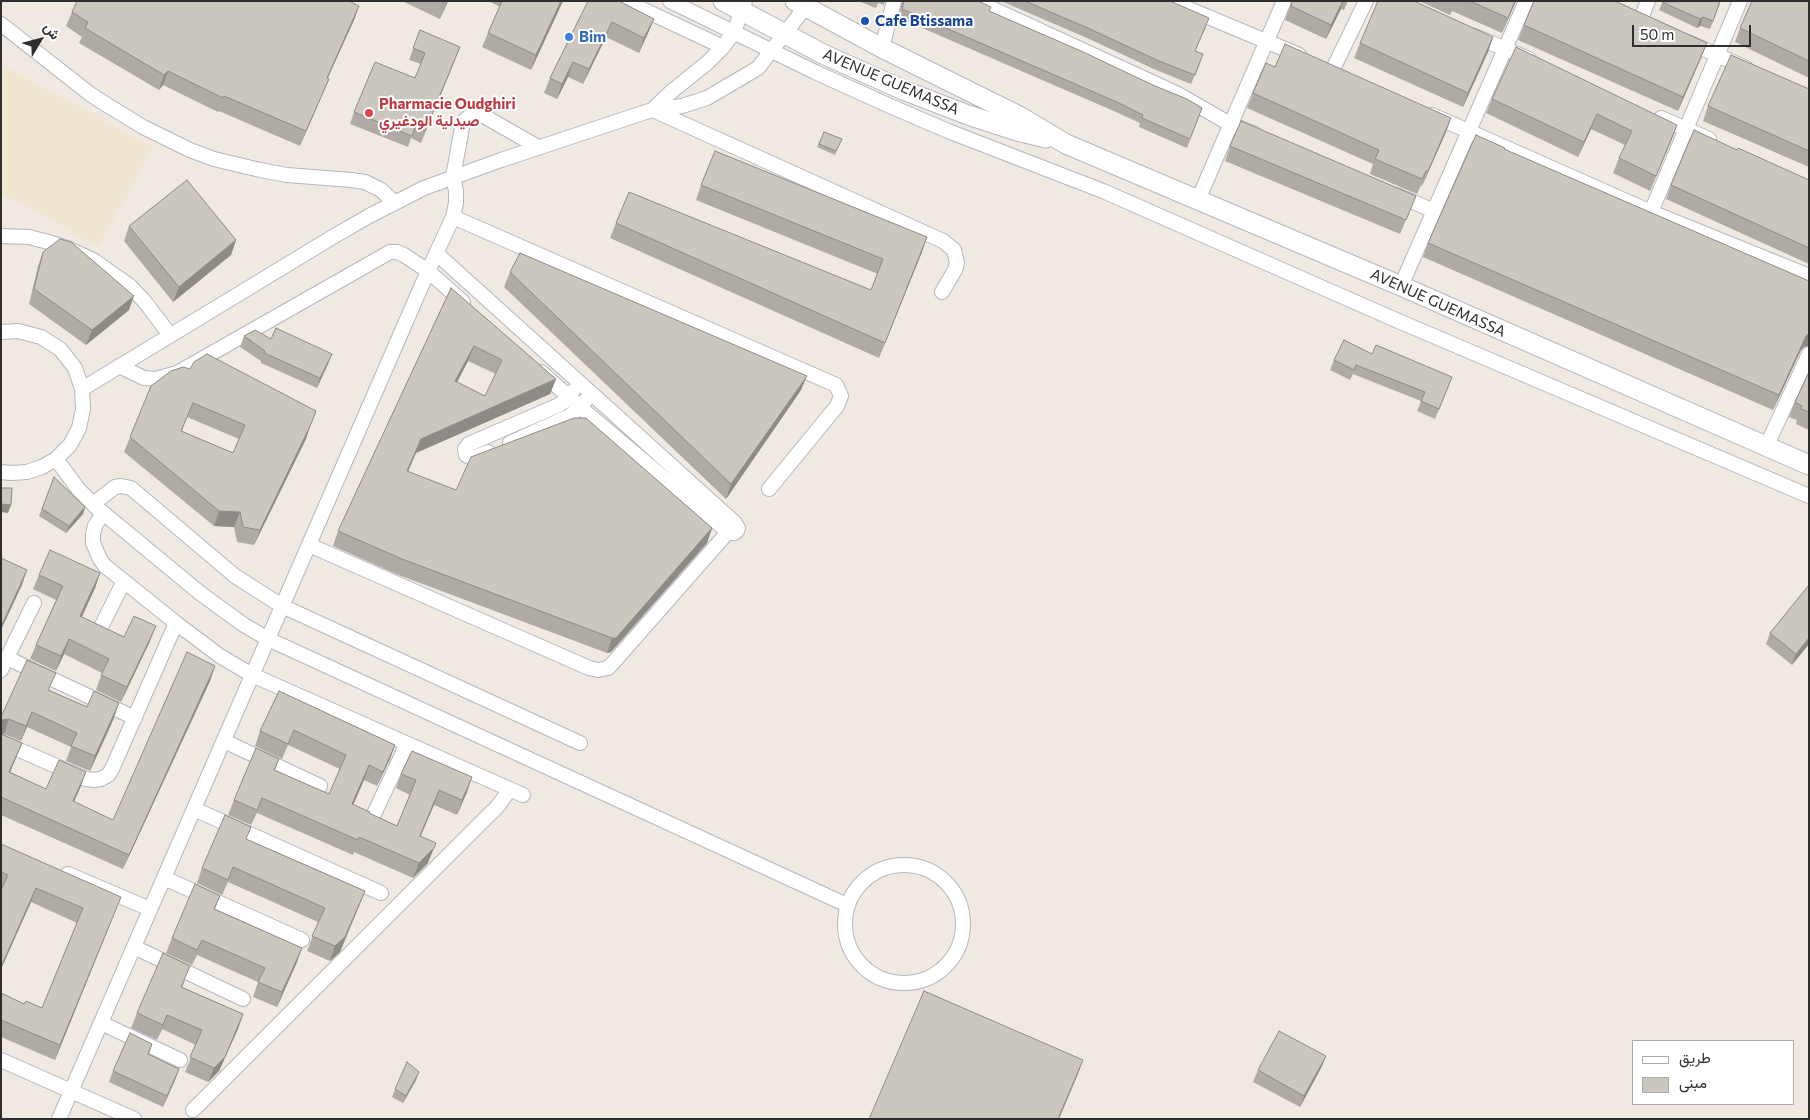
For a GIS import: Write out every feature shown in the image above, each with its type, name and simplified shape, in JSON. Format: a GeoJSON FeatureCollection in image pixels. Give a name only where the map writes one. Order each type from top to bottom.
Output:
{"type":"FeatureCollection","features":[{"type":"Feature","properties":{"kind":"main road","name":"AVENUE GUEMASSA"},"geometry":{"type":"LineString","coordinates":[[723,1],[743,6],[786,34],[824,54],[903,90],[968,115],[1066,144]]}},
{"type":"Feature","properties":{"kind":"main road","name":"AVENUE GUEMASSA"},"geometry":{"type":"LineString","coordinates":[[803,3],[882,48],[1019,116],[1066,144],[1401,286],[1809,465]]}},
{"type":"Feature","properties":{"kind":"street"},"geometry":{"type":"LineString","coordinates":[[626,1],[724,47]]}},
{"type":"Feature","properties":{"kind":"street"},"geometry":{"type":"LineString","coordinates":[[670,1],[890,106],[948,131],[1103,191],[1389,317],[1809,496]]}},
{"type":"Feature","properties":{"kind":"street"},"geometry":{"type":"LineString","coordinates":[[882,48],[894,1]]}},
{"type":"Feature","properties":{"kind":"street"},"geometry":{"type":"LineString","coordinates":[[976,1],[1176,93],[1230,124],[1266,139]]}},
{"type":"Feature","properties":{"kind":"street"},"geometry":{"type":"LineString","coordinates":[[1170,1],[1308,59]]}},
{"type":"Feature","properties":{"kind":"street"},"geometry":{"type":"LineString","coordinates":[[1198,200],[1284,1]]}},
{"type":"Feature","properties":{"kind":"street"},"geometry":{"type":"LineString","coordinates":[[1333,70],[1366,1]]}},
{"type":"Feature","properties":{"kind":"street"},"geometry":{"type":"LineString","coordinates":[[1401,286],[1526,1]]}},
{"type":"Feature","properties":{"kind":"street"},"geometry":{"type":"LineString","coordinates":[[1640,21],[1648,1]]}},
{"type":"Feature","properties":{"kind":"street"},"geometry":{"type":"LineString","coordinates":[[1651,212],[1740,1]]}},
{"type":"Feature","properties":{"kind":"street"},"geometry":{"type":"LineString","coordinates":[[82,389],[331,238],[394,202],[453,177],[538,147],[652,110],[682,106],[707,98],[758,68],[786,34],[803,3]]}},
{"type":"Feature","properties":{"kind":"street"},"geometry":{"type":"LineString","coordinates":[[652,110],[671,92],[707,64],[724,47],[734,32],[743,6]]}},
{"type":"Feature","properties":{"kind":"street"},"geometry":{"type":"LineString","coordinates":[[1,24],[107,105],[143,127],[182,146],[214,159],[260,170],[287,175],[365,182],[381,190],[394,202]]}},
{"type":"Feature","properties":{"kind":"street"},"geometry":{"type":"LineString","coordinates":[[1460,29],[1542,65]]}},
{"type":"Feature","properties":{"kind":"street"},"geometry":{"type":"LineString","coordinates":[[1674,36],[1759,74]]}},
{"type":"Feature","properties":{"kind":"street"},"geometry":{"type":"LineString","coordinates":[[652,110],[944,241],[954,250],[957,263],[956,270],[942,292]]}},
{"type":"Feature","properties":{"kind":"street"},"geometry":{"type":"LineString","coordinates":[[1424,111],[1651,212],[1809,276]]}},
{"type":"Feature","properties":{"kind":"street"},"geometry":{"type":"LineString","coordinates":[[1650,113],[1720,144]]}},
{"type":"Feature","properties":{"kind":"street"},"geometry":{"type":"LineString","coordinates":[[59,1119],[453,217],[456,191],[453,177],[464,122],[471,115],[477,114],[538,147]]}},
{"type":"Feature","properties":{"kind":"street"},"geometry":{"type":"LineString","coordinates":[[1381,188],[1434,211]]}},
{"type":"Feature","properties":{"kind":"street"},"geometry":{"type":"LineString","coordinates":[[453,217],[836,385],[841,396],[837,406],[769,489]]}},
{"type":"Feature","properties":{"kind":"street"},"geometry":{"type":"LineString","coordinates":[[1,236],[29,238],[48,242],[93,260],[130,286],[146,302],[170,335]]}},
{"type":"Feature","properties":{"kind":"street"},"geometry":{"type":"LineString","coordinates":[[120,366],[144,378],[156,379],[177,373],[390,252],[404,255],[428,271],[472,311]]}},
{"type":"Feature","properties":{"kind":"street"},"geometry":{"type":"LineString","coordinates":[[436,253],[737,525],[738,528],[734,533],[728,532],[532,364]]}},
{"type":"Feature","properties":{"kind":"street"},"geometry":{"type":"LineString","coordinates":[[1,332],[18,331],[41,337],[60,349],[74,368],[82,389],[83,409],[79,428],[70,445],[56,459],[42,467],[27,472],[1,472]]}},
{"type":"Feature","properties":{"kind":"street"},"geometry":{"type":"LineString","coordinates":[[1766,446],[1809,354]]}},
{"type":"Feature","properties":{"kind":"street"},"geometry":{"type":"LineString","coordinates":[[580,382],[569,397],[559,405],[469,444],[465,449],[466,455],[475,458],[566,418],[592,394]]}},
{"type":"Feature","properties":{"kind":"street"},"geometry":{"type":"LineString","coordinates":[[56,459],[65,474],[98,508],[200,593],[244,625],[268,639],[847,906]]}},
{"type":"Feature","properties":{"kind":"street"},"geometry":{"type":"LineString","coordinates":[[523,795],[252,675],[220,656],[106,566],[96,551],[93,534],[98,508],[115,487],[131,488],[234,576],[282,606],[580,743]]}},
{"type":"Feature","properties":{"kind":"street"},"geometry":{"type":"LineString","coordinates":[[309,545],[589,668],[598,670],[608,668],[612,664],[728,532]]}},
{"type":"Feature","properties":{"kind":"street"},"geometry":{"type":"LineString","coordinates":[[98,633],[124,581]]}},
{"type":"Feature","properties":{"kind":"street"},"geometry":{"type":"LineString","coordinates":[[34,603],[4,664],[135,718]]}},
{"type":"Feature","properties":{"kind":"street"},"geometry":{"type":"LineString","coordinates":[[1,742],[86,779],[101,779],[108,775],[176,623]]}},
{"type":"Feature","properties":{"kind":"street"},"geometry":{"type":"LineString","coordinates":[[224,741],[320,786]]}},
{"type":"Feature","properties":{"kind":"street"},"geometry":{"type":"LineString","coordinates":[[374,814],[407,744]]}},
{"type":"Feature","properties":{"kind":"street"},"geometry":{"type":"LineString","coordinates":[[193,1110],[498,806],[510,789]]}},
{"type":"Feature","properties":{"kind":"street"},"geometry":{"type":"LineString","coordinates":[[194,809],[381,893]]}},
{"type":"Feature","properties":{"kind":"street"},"geometry":{"type":"LineString","coordinates":[[904,864],[916,866],[938,876],[947,883],[955,896],[961,910],[963,925],[961,940],[950,960],[934,975],[920,981],[905,983],[889,981],[874,975],[861,965],[852,952],[846,937],[844,921],[847,906],[858,886],[875,872],[889,866],[904,864]]}},
{"type":"Feature","properties":{"kind":"street"},"geometry":{"type":"LineString","coordinates":[[59,870],[150,909]]}},
{"type":"Feature","properties":{"kind":"street"},"geometry":{"type":"LineString","coordinates":[[164,878],[302,940]]}},
{"type":"Feature","properties":{"kind":"street"},"geometry":{"type":"LineString","coordinates":[[134,947],[243,999]]}},
{"type":"Feature","properties":{"kind":"street"},"geometry":{"type":"LineString","coordinates":[[101,1023],[180,1060]]}},
{"type":"Feature","properties":{"kind":"street"},"geometry":{"type":"LineString","coordinates":[[1,1060],[134,1119]]}},
{"type":"Feature","properties":{"kind":"shaded area"},"geometry":{"type":"Polygon","coordinates":[[[1,64],[153,147],[99,247],[1,193],[1,64]]]}},
{"type":"Feature","properties":{"kind":"building"},"geometry":{"type":"Polygon","coordinates":[[[77,1],[349,1],[359,6],[306,131],[224,96],[223,98],[168,71],[164,75],[85,28],[88,22],[72,12],[77,1]]]}},
{"type":"Feature","properties":{"kind":"building"},"geometry":{"type":"Polygon","coordinates":[[[502,1],[561,1],[536,55],[488,33],[502,1]]]}},
{"type":"Feature","properties":{"kind":"building"},"geometry":{"type":"Polygon","coordinates":[[[588,1],[619,1],[654,19],[644,38],[612,22],[589,69],[573,62],[562,84],[550,78],[588,1]]]}},
{"type":"Feature","properties":{"kind":"building"},"geometry":{"type":"Polygon","coordinates":[[[904,1],[978,1],[991,7],[989,11],[1187,99],[1202,108],[1190,139],[1142,118],[1143,115],[1119,103],[902,9],[904,1]]]}},
{"type":"Feature","properties":{"kind":"building"},"geometry":{"type":"Polygon","coordinates":[[[1025,1],[1170,1],[1209,18],[1195,51],[1203,54],[1195,75],[1159,61],[1025,1]]]}},
{"type":"Feature","properties":{"kind":"building"},"geometry":{"type":"Polygon","coordinates":[[[1292,1],[1343,1],[1331,25],[1291,6],[1292,1]]]}},
{"type":"Feature","properties":{"kind":"building"},"geometry":{"type":"Polygon","coordinates":[[[1378,1],[1414,1],[1493,37],[1468,93],[1360,43],[1378,1]]]}},
{"type":"Feature","properties":{"kind":"building"},"geometry":{"type":"Polygon","coordinates":[[[1470,1],[1515,1],[1508,18],[1470,1]]]}},
{"type":"Feature","properties":{"kind":"building"},"geometry":{"type":"Polygon","coordinates":[[[1534,1],[1615,1],[1707,43],[1683,97],[1524,25],[1534,1]]]}},
{"type":"Feature","properties":{"kind":"building"},"geometry":{"type":"Polygon","coordinates":[[[1720,1],[1713,21],[1703,17],[1700,19],[1662,2],[1720,1]]]}},
{"type":"Feature","properties":{"kind":"building"},"geometry":{"type":"Polygon","coordinates":[[[1752,1],[1809,1],[1809,61],[1740,28],[1752,1]]]}},
{"type":"Feature","properties":{"kind":"building"},"geometry":{"type":"Polygon","coordinates":[[[420,30],[460,47],[425,131],[415,127],[412,136],[354,112],[375,62],[415,78],[425,53],[413,48],[420,30]]]}},
{"type":"Feature","properties":{"kind":"building"},"geometry":{"type":"Polygon","coordinates":[[[1285,44],[1451,118],[1428,171],[1426,171],[1422,179],[1375,159],[1379,150],[1253,93],[1266,63],[1275,67],[1285,44]]]}},
{"type":"Feature","properties":{"kind":"building"},"geometry":{"type":"Polygon","coordinates":[[[1516,47],[1677,125],[1656,176],[1619,158],[1632,131],[1597,114],[1584,142],[1492,99],[1516,47]]]}},
{"type":"Feature","properties":{"kind":"building"},"geometry":{"type":"Polygon","coordinates":[[[1731,55],[1809,89],[1809,151],[1708,106],[1731,55]]]}},
{"type":"Feature","properties":{"kind":"building"},"geometry":{"type":"Polygon","coordinates":[[[1241,121],[1416,196],[1406,220],[1230,146],[1241,121]]]}},
{"type":"Feature","properties":{"kind":"building"},"geometry":{"type":"Polygon","coordinates":[[[1694,130],[1809,180],[1809,248],[1671,185],[1694,130]]]}},
{"type":"Feature","properties":{"kind":"building"},"geometry":{"type":"Polygon","coordinates":[[[824,132],[842,139],[836,151],[819,144],[824,132]]]}},
{"type":"Feature","properties":{"kind":"building"},"geometry":{"type":"Polygon","coordinates":[[[1476,135],[1504,149],[1809,281],[1809,333],[1779,395],[1428,243],[1476,135]]]}},
{"type":"Feature","properties":{"kind":"building"},"geometry":{"type":"Polygon","coordinates":[[[715,151],[927,237],[885,343],[616,223],[629,192],[871,290],[883,259],[701,185],[715,151]]]}},
{"type":"Feature","properties":{"kind":"building"},"geometry":{"type":"Polygon","coordinates":[[[187,180],[236,240],[179,287],[129,226],[187,180]]]}},
{"type":"Feature","properties":{"kind":"building"},"geometry":{"type":"Polygon","coordinates":[[[60,239],[71,242],[134,296],[92,330],[34,289],[43,252],[60,239]]]}},
{"type":"Feature","properties":{"kind":"building"},"geometry":{"type":"Polygon","coordinates":[[[520,253],[807,376],[731,484],[510,272],[520,253]]]}},
{"type":"Feature","properties":{"kind":"building"},"geometry":{"type":"Polygon","coordinates":[[[451,288],[556,379],[421,439],[407,471],[456,490],[471,457],[574,418],[586,418],[712,528],[616,638],[402,559],[338,531],[451,288]],[[474,346],[455,381],[485,396],[502,360],[474,346]]]}},
{"type":"Feature","properties":{"kind":"building"},"geometry":{"type":"Polygon","coordinates":[[[276,328],[332,354],[320,378],[264,353],[265,351],[244,336],[255,330],[271,339],[276,328]]]}},
{"type":"Feature","properties":{"kind":"building"},"geometry":{"type":"Polygon","coordinates":[[[1344,340],[1372,354],[1376,345],[1452,377],[1439,409],[1421,401],[1425,392],[1356,365],[1354,370],[1334,360],[1344,340]]]}},
{"type":"Feature","properties":{"kind":"building"},"geometry":{"type":"Polygon","coordinates":[[[207,354],[316,411],[260,530],[243,527],[240,512],[219,511],[130,437],[151,386],[171,371],[183,367],[190,369],[194,362],[207,354]],[[193,403],[181,431],[233,453],[245,425],[193,403]]]}},
{"type":"Feature","properties":{"kind":"building"},"geometry":{"type":"Polygon","coordinates":[[[1809,372],[1809,412],[1801,409],[1802,406],[1795,402],[1809,372]]]}},
{"type":"Feature","properties":{"kind":"building"},"geometry":{"type":"Polygon","coordinates":[[[54,477],[85,507],[69,526],[42,509],[54,477]]]}},
{"type":"Feature","properties":{"kind":"building"},"geometry":{"type":"Polygon","coordinates":[[[1,488],[12,488],[11,505],[1,504],[1,488]]]}},
{"type":"Feature","properties":{"kind":"building"},"geometry":{"type":"Polygon","coordinates":[[[50,550],[100,573],[80,616],[124,637],[134,616],[156,626],[127,687],[101,675],[109,659],[69,639],[61,656],[36,645],[63,586],[39,575],[50,550]]]}},
{"type":"Feature","properties":{"kind":"building"},"geometry":{"type":"Polygon","coordinates":[[[1,558],[27,570],[1,627],[1,558]]]}},
{"type":"Feature","properties":{"kind":"building"},"geometry":{"type":"Polygon","coordinates":[[[1809,585],[1809,638],[1796,654],[1770,633],[1809,585]]]}},
{"type":"Feature","properties":{"kind":"building"},"geometry":{"type":"Polygon","coordinates":[[[187,652],[215,666],[129,855],[1,797],[1,734],[22,743],[9,772],[46,789],[59,760],[86,772],[73,801],[113,820],[187,652]]]}},
{"type":"Feature","properties":{"kind":"building"},"geometry":{"type":"Polygon","coordinates":[[[27,660],[56,673],[48,690],[87,707],[94,691],[119,703],[95,756],[71,746],[77,733],[32,712],[26,726],[9,719],[1,720],[27,660]]]}},
{"type":"Feature","properties":{"kind":"building"},"geometry":{"type":"Polygon","coordinates":[[[279,691],[395,745],[383,772],[369,765],[352,804],[397,826],[416,780],[401,774],[412,751],[472,777],[462,800],[439,790],[420,836],[436,843],[434,848],[419,863],[359,837],[358,840],[262,798],[257,810],[234,800],[256,748],[279,759],[274,770],[329,794],[346,755],[294,730],[288,744],[260,731],[279,691]]]}},
{"type":"Feature","properties":{"kind":"building"},"geometry":{"type":"Polygon","coordinates":[[[225,815],[251,827],[246,839],[365,891],[345,937],[335,946],[312,936],[325,908],[233,867],[228,880],[202,868],[225,815]]]}},
{"type":"Feature","properties":{"kind":"building"},"geometry":{"type":"Polygon","coordinates":[[[1,844],[121,897],[60,1045],[1,1020],[1,993],[24,1004],[26,1001],[42,1008],[83,908],[36,888],[1,967],[1,890],[8,875],[1,872],[1,844]]]}},
{"type":"Feature","properties":{"kind":"building"},"geometry":{"type":"Polygon","coordinates":[[[195,884],[220,896],[214,909],[302,948],[282,992],[258,982],[265,968],[202,940],[197,950],[172,938],[195,884]]]}},
{"type":"Feature","properties":{"kind":"building"},"geometry":{"type":"Polygon","coordinates":[[[163,953],[190,966],[181,987],[243,1014],[225,1057],[214,1068],[190,1057],[202,1030],[167,1015],[163,1025],[137,1013],[163,953]]]}},
{"type":"Feature","properties":{"kind":"building"},"geometry":{"type":"Polygon","coordinates":[[[924,991],[1083,1060],[1058,1119],[869,1119],[924,991]]]}},
{"type":"Feature","properties":{"kind":"building"},"geometry":{"type":"Polygon","coordinates":[[[1279,1031],[1326,1056],[1304,1096],[1258,1070],[1279,1031]]]}},
{"type":"Feature","properties":{"kind":"building"},"geometry":{"type":"Polygon","coordinates":[[[130,1033],[152,1044],[148,1054],[179,1069],[167,1096],[113,1071],[130,1033]]]}},
{"type":"Feature","properties":{"kind":"building"},"geometry":{"type":"Polygon","coordinates":[[[407,1062],[419,1072],[406,1096],[395,1089],[407,1062]]]}},
{"type":"Feature","properties":{"kind":"place","name":"Cafe Btissama"},"geometry":{"type":"Point","coordinates":[865,21]}},
{"type":"Feature","properties":{"kind":"place","name":"Bim"},"geometry":{"type":"Point","coordinates":[569,37]}},
{"type":"Feature","properties":{"kind":"place","name":"Pharmacie Oudghiri صيدلية الودغيري"},"geometry":{"type":"Point","coordinates":[369,113]}}]}
